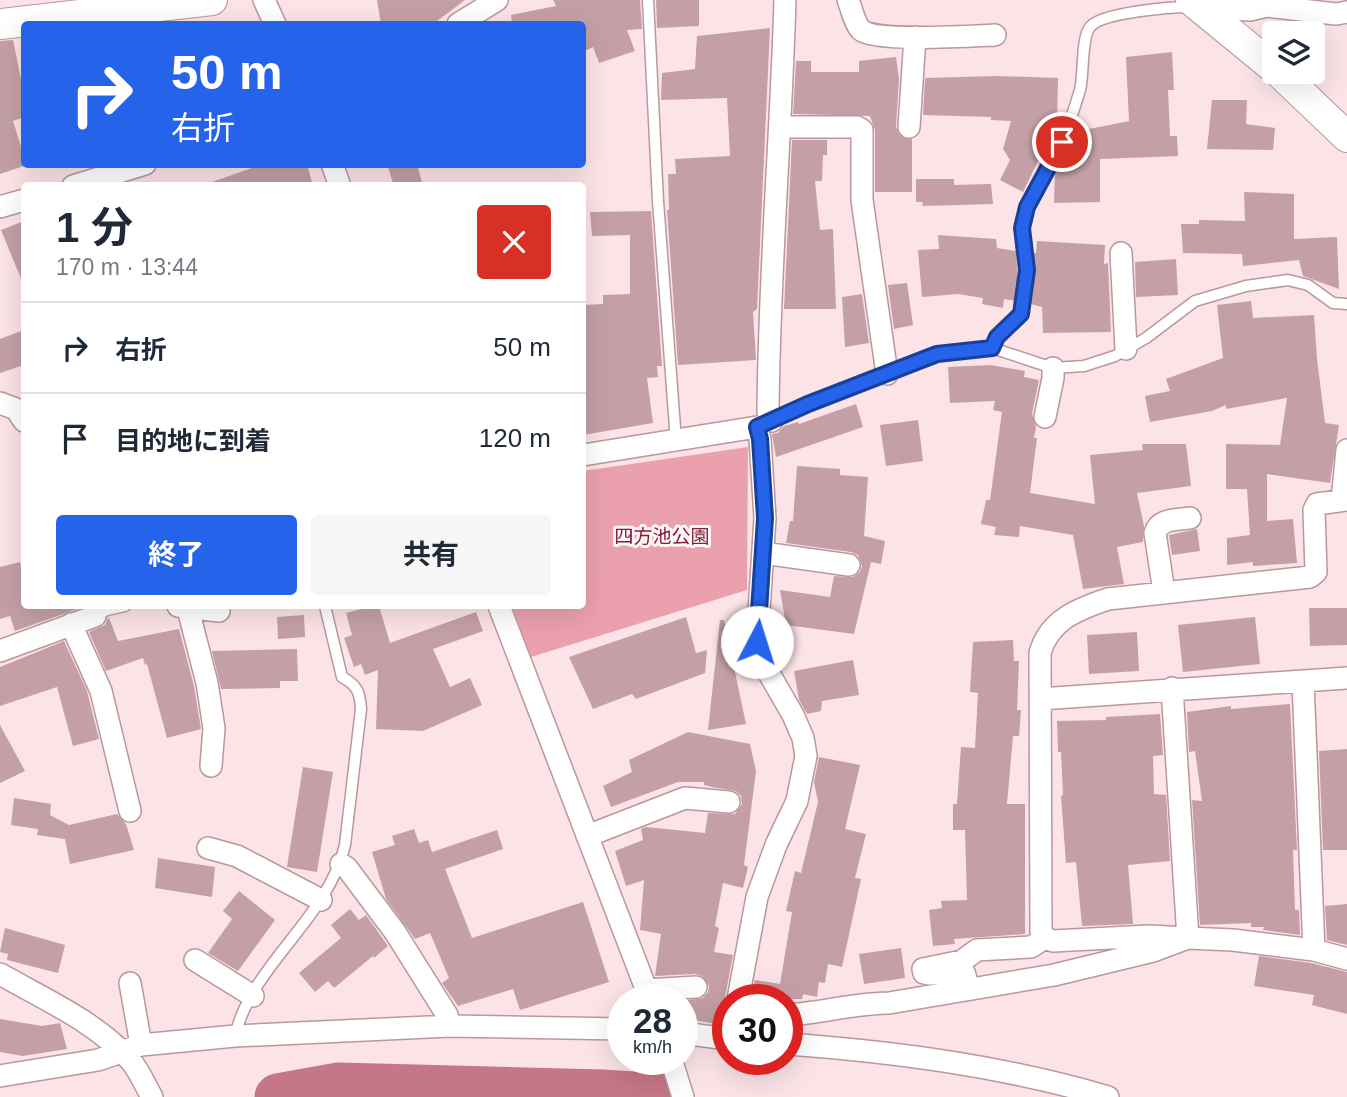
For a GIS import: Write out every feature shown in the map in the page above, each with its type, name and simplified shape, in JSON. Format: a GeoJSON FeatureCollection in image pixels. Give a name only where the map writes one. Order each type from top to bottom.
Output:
{"type":"FeatureCollection","features":[{"type":"Feature","properties":{"kind":"main road"},"geometry":{"type":"LineString","coordinates":[[26,21],[212,0]]}},
{"type":"Feature","properties":{"kind":"main road"},"geometry":{"type":"LineString","coordinates":[[1197,4],[1262,58]]}},
{"type":"Feature","properties":{"kind":"main road"},"geometry":{"type":"LineString","coordinates":[[0,24],[21,22]]}},
{"type":"Feature","properties":{"kind":"main road"},"geometry":{"type":"LineString","coordinates":[[1292,84],[1347,137]]}},
{"type":"Feature","properties":{"kind":"street"},"geometry":{"type":"LineString","coordinates":[[264,0],[274,21]]}},
{"type":"Feature","properties":{"kind":"street"},"geometry":{"type":"LineString","coordinates":[[463,21],[497,0]]}},
{"type":"Feature","properties":{"kind":"street"},"geometry":{"type":"LineString","coordinates":[[741,984],[757,897],[776,845],[797,801],[806,756],[803,738],[759,656],[757,642],[765,518],[760,439],[768,412],[769,318],[781,127],[785,0]]}},
{"type":"Feature","properties":{"kind":"street"},"geometry":{"type":"LineString","coordinates":[[848,0],[858,28],[867,34],[915,37],[995,35]]}},
{"type":"Feature","properties":{"kind":"street"},"geometry":{"type":"LineString","coordinates":[[1197,4],[1250,10],[1267,6],[1336,14],[1347,12]]}},
{"type":"Feature","properties":{"kind":"street"},"geometry":{"type":"LineString","coordinates":[[909,127],[915,37]]}},
{"type":"Feature","properties":{"kind":"street"},"geometry":{"type":"LineString","coordinates":[[781,127],[857,127],[862,130],[862,200],[887,374]]}},
{"type":"Feature","properties":{"kind":"street"},"geometry":{"type":"LineString","coordinates":[[86,182],[132,168]]}},
{"type":"Feature","properties":{"kind":"street"},"geometry":{"type":"LineString","coordinates":[[0,207],[21,201]]}},
{"type":"Feature","properties":{"kind":"street"},"geometry":{"type":"LineString","coordinates":[[1121,253],[1126,349]]}},
{"type":"Feature","properties":{"kind":"street"},"geometry":{"type":"LineString","coordinates":[[1045,417],[1053,368]]}},
{"type":"Feature","properties":{"kind":"street"},"geometry":{"type":"LineString","coordinates":[[0,403],[16,410],[21,417]]}},
{"type":"Feature","properties":{"kind":"street"},"geometry":{"type":"LineString","coordinates":[[586,455],[764,424]]}},
{"type":"Feature","properties":{"kind":"street"},"geometry":{"type":"LineString","coordinates":[[1347,450],[1345,500],[1322,502],[1317,504],[1314,510],[1316,572],[1310,577],[1108,599],[1086,607],[1050,629],[1040,653],[1041,931],[1045,938],[1053,941],[1149,936],[1233,940],[1314,950],[1347,958]]}},
{"type":"Feature","properties":{"kind":"street"},"geometry":{"type":"LineString","coordinates":[[1164,592],[1156,527],[1161,522],[1190,518]]}},
{"type":"Feature","properties":{"kind":"street"},"geometry":{"type":"LineString","coordinates":[[764,553],[849,565]]}},
{"type":"Feature","properties":{"kind":"street"},"geometry":{"type":"LineString","coordinates":[[183,609],[207,683],[214,728],[211,766]]}},
{"type":"Feature","properties":{"kind":"street"},"geometry":{"type":"LineString","coordinates":[[200,609],[219,611]]}},
{"type":"Feature","properties":{"kind":"street"},"geometry":{"type":"LineString","coordinates":[[500,609],[644,984]]}},
{"type":"Feature","properties":{"kind":"street"},"geometry":{"type":"LineString","coordinates":[[0,652],[95,616]]}},
{"type":"Feature","properties":{"kind":"street"},"geometry":{"type":"LineString","coordinates":[[71,624],[101,691],[130,811]]}},
{"type":"Feature","properties":{"kind":"street"},"geometry":{"type":"LineString","coordinates":[[1040,699],[1347,678]]}},
{"type":"Feature","properties":{"kind":"street"},"geometry":{"type":"LineString","coordinates":[[1303,682],[1314,950]]}},
{"type":"Feature","properties":{"kind":"street"},"geometry":{"type":"LineString","coordinates":[[1172,688],[1188,938]]}},
{"type":"Feature","properties":{"kind":"street"},"geometry":{"type":"LineString","coordinates":[[587,836],[685,798],[729,802]]}},
{"type":"Feature","properties":{"kind":"street"},"geometry":{"type":"LineString","coordinates":[[208,848],[237,856],[321,900]]}},
{"type":"Feature","properties":{"kind":"street"},"geometry":{"type":"LineString","coordinates":[[341,864],[347,868],[395,932],[447,1016],[450,1026]]}},
{"type":"Feature","properties":{"kind":"street"},"geometry":{"type":"LineString","coordinates":[[969,989],[964,972],[929,974],[924,973],[923,969],[962,961],[977,950],[1031,947],[1045,938]]}},
{"type":"Feature","properties":{"kind":"street"},"geometry":{"type":"LineString","coordinates":[[803,1014],[868,1003],[889,1003],[1079,969],[1153,951],[1188,938]]}},
{"type":"Feature","properties":{"kind":"street"},"geometry":{"type":"LineString","coordinates":[[195,960],[253,996]]}},
{"type":"Feature","properties":{"kind":"street"},"geometry":{"type":"LineString","coordinates":[[0,974],[132,1053]]}},
{"type":"Feature","properties":{"kind":"street"},"geometry":{"type":"LineString","coordinates":[[130,983],[132,1053],[152,1097]]}},
{"type":"Feature","properties":{"kind":"street"},"geometry":{"type":"LineString","coordinates":[[0,1076],[235,1036],[450,1026],[607,1030]]}},
{"type":"Feature","properties":{"kind":"street"},"geometry":{"type":"LineString","coordinates":[[803,1045],[878,1051],[1060,1083],[1108,1097]]}},
{"type":"Feature","properties":{"kind":"street"},"geometry":{"type":"LineString","coordinates":[[676,1075],[683,1097]]}},
{"type":"Feature","properties":{"kind":"lane"},"geometry":{"type":"LineString","coordinates":[[648,0],[657,188],[676,441]]}},
{"type":"Feature","properties":{"kind":"lane"},"geometry":{"type":"LineString","coordinates":[[992,348],[997,337],[1021,314],[1027,270],[1022,228],[1027,207],[1071,120],[1083,80],[1087,33],[1091,26],[1101,20],[1158,8],[1197,4]]}},
{"type":"Feature","properties":{"kind":"lane"},"geometry":{"type":"LineString","coordinates":[[764,424],[937,354],[992,348],[1053,368],[1084,366],[1115,356],[1146,338],[1195,301],[1246,286],[1289,280],[1308,285],[1332,303],[1347,304]]}},
{"type":"Feature","properties":{"kind":"lane"},"geometry":{"type":"LineString","coordinates":[[95,616],[112,609]]}},
{"type":"Feature","properties":{"kind":"lane"},"geometry":{"type":"LineString","coordinates":[[235,1036],[253,996],[321,900],[341,864],[361,709],[360,693],[354,683],[342,677],[338,667],[326,609]]}},
{"type":"Feature","properties":{"kind":"green space","name":"四方池公園"},"geometry":{"type":"Polygon","coordinates":[[[748,447],[747,590],[531,657],[513,609],[586,609],[586,471],[748,447]]]}},
{"type":"Feature","properties":{"kind":"building"},"geometry":{"type":"Polygon","coordinates":[[[377,0],[465,0],[437,21],[380,21],[377,0]]]}},
{"type":"Feature","properties":{"kind":"building"},"geometry":{"type":"Polygon","coordinates":[[[553,0],[640,0],[642,29],[627,30],[635,51],[599,63],[593,47],[586,50],[586,21],[512,21],[511,15],[556,6],[553,0]]]}},
{"type":"Feature","properties":{"kind":"building"},"geometry":{"type":"Polygon","coordinates":[[[656,0],[699,0],[699,26],[657,28],[656,0]]]}},
{"type":"Feature","properties":{"kind":"building"},"geometry":{"type":"Polygon","coordinates":[[[770,28],[757,309],[753,312],[756,360],[678,365],[667,210],[668,174],[676,174],[675,159],[730,156],[727,98],[661,100],[662,73],[695,69],[697,36],[770,28]]]}},
{"type":"Feature","properties":{"kind":"building"},"geometry":{"type":"Polygon","coordinates":[[[13,40],[21,79],[21,118],[13,121],[21,146],[21,167],[0,174],[0,41],[13,40]]]}},
{"type":"Feature","properties":{"kind":"building"},"geometry":{"type":"Polygon","coordinates":[[[1172,52],[1174,90],[1168,90],[1170,136],[1177,136],[1178,156],[1100,159],[1100,202],[1054,203],[1055,169],[1074,132],[1129,121],[1126,57],[1172,52]]]}},
{"type":"Feature","properties":{"kind":"building"},"geometry":{"type":"Polygon","coordinates":[[[896,57],[899,79],[896,127],[901,137],[912,139],[912,192],[875,192],[875,130],[870,116],[793,114],[796,61],[811,61],[811,72],[859,72],[859,61],[896,57]]]}},
{"type":"Feature","properties":{"kind":"building"},"geometry":{"type":"Polygon","coordinates":[[[925,78],[1058,78],[1057,122],[1023,192],[1000,180],[1010,160],[1003,149],[1011,121],[991,120],[991,117],[923,115],[925,78]]]}},
{"type":"Feature","properties":{"kind":"building"},"geometry":{"type":"Polygon","coordinates":[[[1212,100],[1247,100],[1246,124],[1275,128],[1273,150],[1207,149],[1212,100]]]}},
{"type":"Feature","properties":{"kind":"building"},"geometry":{"type":"Polygon","coordinates":[[[792,140],[827,140],[827,155],[823,155],[822,181],[815,181],[820,230],[833,229],[836,309],[784,309],[792,140]]]}},
{"type":"Feature","properties":{"kind":"building"},"geometry":{"type":"Polygon","coordinates":[[[252,168],[308,168],[312,182],[212,182],[252,168]]]}},
{"type":"Feature","properties":{"kind":"building"},"geometry":{"type":"Polygon","coordinates":[[[388,168],[418,168],[422,182],[393,182],[388,168]]]}},
{"type":"Feature","properties":{"kind":"building"},"geometry":{"type":"Polygon","coordinates":[[[916,179],[954,179],[954,185],[991,184],[993,204],[922,206],[923,202],[916,202],[916,179]]]}},
{"type":"Feature","properties":{"kind":"building"},"geometry":{"type":"Polygon","coordinates":[[[1244,192],[1294,194],[1294,239],[1337,237],[1339,289],[1303,276],[1299,260],[1243,266],[1242,254],[1183,253],[1181,224],[1199,224],[1199,220],[1245,221],[1244,192]]]}},
{"type":"Feature","properties":{"kind":"building"},"geometry":{"type":"Polygon","coordinates":[[[651,211],[662,366],[657,366],[658,377],[647,378],[653,423],[586,434],[586,305],[603,304],[603,295],[630,294],[630,235],[592,236],[590,212],[651,211]]]}},
{"type":"Feature","properties":{"kind":"building"},"geometry":{"type":"Polygon","coordinates":[[[21,222],[21,279],[1,230],[21,222]]]}},
{"type":"Feature","properties":{"kind":"building"},"geometry":{"type":"Polygon","coordinates":[[[938,235],[996,239],[997,248],[1016,251],[1016,301],[1004,299],[1003,308],[982,304],[983,298],[958,294],[922,297],[918,250],[939,249],[938,235]]]}},
{"type":"Feature","properties":{"kind":"building"},"geometry":{"type":"Polygon","coordinates":[[[1037,241],[1105,245],[1104,264],[1108,263],[1111,332],[1043,333],[1042,307],[1031,304],[1034,286],[1032,253],[1036,253],[1037,241]]]}},
{"type":"Feature","properties":{"kind":"building"},"geometry":{"type":"Polygon","coordinates":[[[1176,259],[1178,295],[1136,297],[1135,262],[1176,259]]]}},
{"type":"Feature","properties":{"kind":"building"},"geometry":{"type":"Polygon","coordinates":[[[907,283],[913,325],[894,329],[888,285],[907,283]]]}},
{"type":"Feature","properties":{"kind":"building"},"geometry":{"type":"Polygon","coordinates":[[[862,294],[869,343],[845,347],[842,297],[862,294]]]}},
{"type":"Feature","properties":{"kind":"building"},"geometry":{"type":"Polygon","coordinates":[[[1251,301],[1253,318],[1314,315],[1325,423],[1339,425],[1330,483],[1267,474],[1267,521],[1293,519],[1297,563],[1253,566],[1253,562],[1227,565],[1227,538],[1250,535],[1247,489],[1226,489],[1226,444],[1280,445],[1287,398],[1226,409],[1226,405],[1212,411],[1150,422],[1145,396],[1170,391],[1166,379],[1223,358],[1217,305],[1251,301]]]}},
{"type":"Feature","properties":{"kind":"building"},"geometry":{"type":"Polygon","coordinates":[[[21,331],[21,366],[0,373],[0,339],[21,331]]]}},
{"type":"Feature","properties":{"kind":"building"},"geometry":{"type":"Polygon","coordinates":[[[990,365],[1025,371],[1024,377],[1039,380],[1032,414],[1036,427],[1034,438],[1037,438],[1030,493],[1095,504],[1090,455],[1143,450],[1142,444],[1186,444],[1191,486],[1137,493],[1144,526],[1143,542],[1117,547],[1124,584],[1083,589],[1073,535],[1020,526],[1019,537],[994,535],[996,527],[981,524],[986,500],[990,500],[1002,412],[993,410],[995,401],[950,403],[948,367],[990,365]]]}},
{"type":"Feature","properties":{"kind":"building"},"geometry":{"type":"Polygon","coordinates":[[[856,404],[863,427],[776,457],[772,434],[778,433],[784,426],[798,422],[799,424],[856,404]]]}},
{"type":"Feature","properties":{"kind":"building"},"geometry":{"type":"Polygon","coordinates":[[[918,420],[923,461],[886,466],[880,425],[918,420]]]}},
{"type":"Feature","properties":{"kind":"building"},"geometry":{"type":"Polygon","coordinates":[[[797,466],[840,469],[840,475],[868,477],[864,536],[885,541],[881,564],[871,562],[854,634],[786,625],[780,590],[830,597],[834,576],[853,577],[860,572],[862,566],[858,555],[851,552],[786,543],[790,521],[793,521],[797,466]]]}},
{"type":"Feature","properties":{"kind":"building"},"geometry":{"type":"Polygon","coordinates":[[[1197,529],[1200,551],[1172,555],[1169,535],[1197,529]]]}},
{"type":"Feature","properties":{"kind":"building"},"geometry":{"type":"Polygon","coordinates":[[[20,562],[21,609],[77,609],[15,631],[10,616],[0,619],[0,567],[20,562]]]}},
{"type":"Feature","properties":{"kind":"building"},"geometry":{"type":"Polygon","coordinates":[[[1309,608],[1347,608],[1347,645],[1310,646],[1309,608]]]}},
{"type":"Feature","properties":{"kind":"building"},"geometry":{"type":"Polygon","coordinates":[[[361,609],[380,609],[390,643],[476,612],[483,631],[433,649],[450,687],[470,678],[482,705],[423,731],[376,729],[378,670],[365,675],[361,664],[354,667],[344,638],[352,635],[346,613],[361,609]]]}},
{"type":"Feature","properties":{"kind":"building"},"geometry":{"type":"Polygon","coordinates":[[[304,615],[305,637],[278,639],[277,617],[304,615]]]}},
{"type":"Feature","properties":{"kind":"building"},"geometry":{"type":"Polygon","coordinates":[[[686,617],[696,653],[707,650],[705,673],[636,699],[632,694],[593,709],[569,657],[686,617]]]}},
{"type":"Feature","properties":{"kind":"building"},"geometry":{"type":"Polygon","coordinates":[[[1255,617],[1260,664],[1183,672],[1178,625],[1255,617]]]}},
{"type":"Feature","properties":{"kind":"building"},"geometry":{"type":"Polygon","coordinates":[[[108,618],[118,641],[179,629],[194,686],[201,729],[167,738],[147,664],[145,665],[143,658],[106,671],[89,632],[105,625],[108,618]]]}},
{"type":"Feature","properties":{"kind":"building"},"geometry":{"type":"Polygon","coordinates":[[[720,620],[724,620],[746,724],[708,730],[720,620]]]}},
{"type":"Feature","properties":{"kind":"building"},"geometry":{"type":"Polygon","coordinates":[[[1137,632],[1139,671],[1089,674],[1087,635],[1137,632]]]}},
{"type":"Feature","properties":{"kind":"building"},"geometry":{"type":"Polygon","coordinates":[[[1013,640],[1014,661],[1019,661],[1017,710],[1021,710],[1019,736],[1013,736],[1007,804],[1025,804],[1025,934],[954,939],[955,944],[933,946],[929,910],[942,908],[941,901],[967,900],[965,830],[953,830],[953,804],[957,804],[961,747],[975,748],[978,693],[970,692],[973,642],[1013,640]]]}},
{"type":"Feature","properties":{"kind":"building"},"geometry":{"type":"Polygon","coordinates":[[[64,641],[87,691],[99,739],[73,746],[57,687],[0,706],[0,667],[64,641]]]}},
{"type":"Feature","properties":{"kind":"building"},"geometry":{"type":"Polygon","coordinates":[[[297,649],[298,681],[280,681],[280,688],[221,689],[212,651],[297,649]]]}},
{"type":"Feature","properties":{"kind":"building"},"geometry":{"type":"Polygon","coordinates":[[[853,660],[859,695],[822,701],[821,711],[807,714],[799,700],[794,671],[853,660]]]}},
{"type":"Feature","properties":{"kind":"building"},"geometry":{"type":"Polygon","coordinates":[[[1290,704],[1297,850],[1293,850],[1295,910],[1299,910],[1300,935],[1263,930],[1264,927],[1251,927],[1251,923],[1200,925],[1192,800],[1202,801],[1195,751],[1189,752],[1187,712],[1231,706],[1231,709],[1290,704]]]}},
{"type":"Feature","properties":{"kind":"building"},"geometry":{"type":"Polygon","coordinates":[[[1160,714],[1163,755],[1153,756],[1154,794],[1166,795],[1170,861],[1128,865],[1133,924],[1082,926],[1076,862],[1066,863],[1057,721],[1106,720],[1106,717],[1160,714]]]}},
{"type":"Feature","properties":{"kind":"building"},"geometry":{"type":"Polygon","coordinates":[[[0,725],[25,771],[0,783],[0,725]]]}},
{"type":"Feature","properties":{"kind":"building"},"geometry":{"type":"Polygon","coordinates":[[[688,732],[750,744],[756,771],[744,865],[748,867],[743,888],[723,883],[715,926],[719,928],[714,952],[733,955],[727,984],[712,984],[712,1023],[698,1021],[698,999],[703,998],[709,986],[702,976],[655,976],[661,934],[640,930],[644,880],[626,886],[615,851],[643,840],[641,829],[646,827],[705,833],[708,813],[735,814],[742,804],[741,796],[736,791],[704,785],[704,782],[678,782],[611,807],[603,786],[632,772],[629,760],[688,732]]]}},
{"type":"Feature","properties":{"kind":"building"},"geometry":{"type":"Polygon","coordinates":[[[1347,749],[1347,850],[1323,850],[1319,751],[1347,749]]]}},
{"type":"Feature","properties":{"kind":"building"},"geometry":{"type":"Polygon","coordinates":[[[819,757],[860,765],[845,829],[866,834],[855,878],[861,879],[842,967],[828,964],[825,983],[819,982],[817,997],[803,994],[803,984],[780,984],[792,912],[786,911],[795,871],[801,873],[818,802],[814,782],[819,757]]]}},
{"type":"Feature","properties":{"kind":"building"},"geometry":{"type":"Polygon","coordinates":[[[303,767],[333,772],[317,872],[287,867],[303,767]]]}},
{"type":"Feature","properties":{"kind":"building"},"geometry":{"type":"Polygon","coordinates":[[[14,798],[51,804],[50,815],[69,825],[117,814],[126,824],[134,850],[70,864],[65,839],[37,835],[38,829],[11,825],[14,798]]]}},
{"type":"Feature","properties":{"kind":"building"},"geometry":{"type":"Polygon","coordinates":[[[414,829],[419,843],[428,840],[432,852],[497,830],[503,849],[445,869],[472,938],[583,902],[609,982],[520,1010],[513,989],[458,1006],[442,983],[449,978],[430,933],[415,939],[386,899],[372,852],[395,845],[392,836],[414,829]]]}},
{"type":"Feature","properties":{"kind":"building"},"geometry":{"type":"Polygon","coordinates":[[[158,858],[215,867],[212,897],[155,888],[158,858]]]}},
{"type":"Feature","properties":{"kind":"building"},"geometry":{"type":"Polygon","coordinates":[[[239,891],[275,920],[238,971],[208,953],[232,919],[223,911],[239,891]]]}},
{"type":"Feature","properties":{"kind":"building"},"geometry":{"type":"Polygon","coordinates":[[[1347,904],[1347,945],[1327,940],[1325,906],[1347,904]]]}},
{"type":"Feature","properties":{"kind":"building"},"geometry":{"type":"Polygon","coordinates":[[[350,909],[359,920],[366,915],[388,946],[334,988],[328,981],[315,992],[299,973],[341,938],[331,925],[350,909]]]}},
{"type":"Feature","properties":{"kind":"building"},"geometry":{"type":"Polygon","coordinates":[[[5,928],[65,945],[58,973],[7,960],[8,954],[0,952],[5,928]]]}},
{"type":"Feature","properties":{"kind":"building"},"geometry":{"type":"Polygon","coordinates":[[[901,948],[905,978],[864,984],[859,954],[901,948]]]}},
{"type":"Feature","properties":{"kind":"building"},"geometry":{"type":"Polygon","coordinates":[[[1259,956],[1311,963],[1347,972],[1347,1014],[1312,1005],[1314,995],[1254,986],[1259,956]]]}},
{"type":"Feature","properties":{"kind":"building"},"geometry":{"type":"Polygon","coordinates":[[[755,980],[780,984],[754,984],[755,980]]]}},
{"type":"Feature","properties":{"kind":"building"},"geometry":{"type":"Polygon","coordinates":[[[0,1019],[42,1026],[60,1023],[67,1049],[23,1056],[0,1052],[0,1019]]]}},
{"type":"Feature","properties":{"kind":"waterway"},"geometry":{"type":"LineString","coordinates":[[278,1097],[339,1086],[665,1097]]}},
{"type":"Feature","properties":{"kind":"route"},"geometry":{"type":"LineString","coordinates":[[757,642],[765,518],[757,427],[808,404],[937,354],[992,348],[997,337],[1021,314],[1027,270],[1022,228],[1027,207],[1062,142]]}}]}
